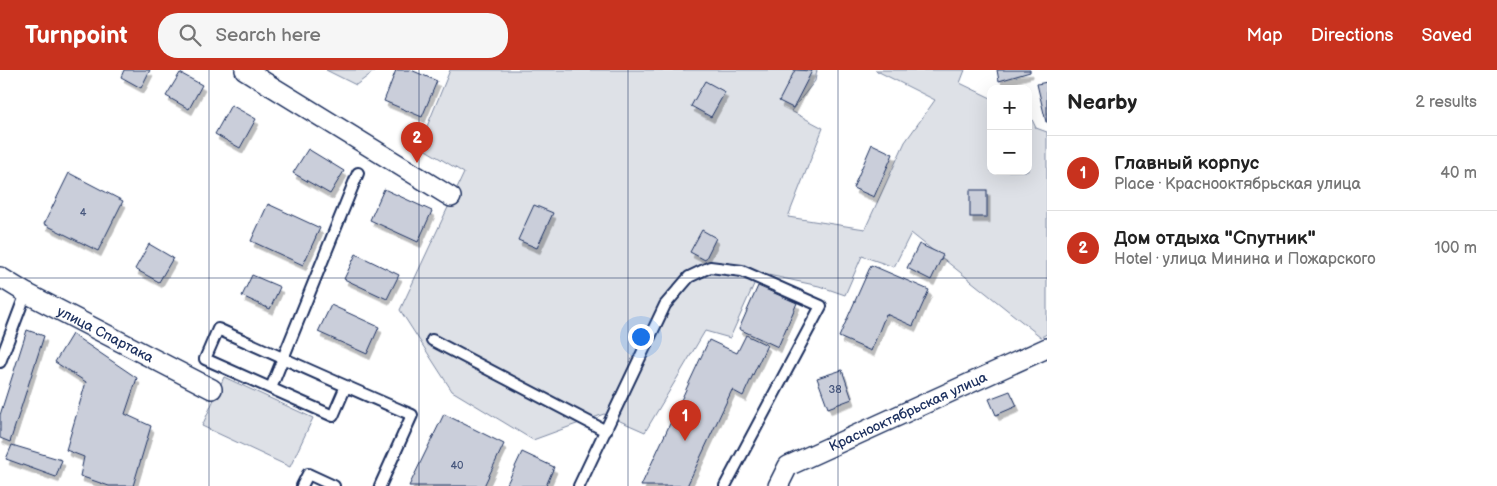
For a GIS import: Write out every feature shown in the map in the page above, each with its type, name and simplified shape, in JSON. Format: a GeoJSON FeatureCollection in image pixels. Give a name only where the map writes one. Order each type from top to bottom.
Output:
{"type":"FeatureCollection","features":[{"type":"Feature","properties":{"kind":"street"},"geometry":{"type":"LineString","coordinates":[[246,70],[451,197]]}},
{"type":"Feature","properties":{"kind":"street","name":"улица Спартака"},"geometry":{"type":"LineString","coordinates":[[0,277],[26,293],[212,389]]}},
{"type":"Feature","properties":{"kind":"street","name":"Краснооктябрьская улица"},"geometry":{"type":"LineString","coordinates":[[778,486],[788,466],[1047,348]]}},
{"type":"Feature","properties":{"kind":"lane"},"geometry":{"type":"LineString","coordinates":[[271,388],[358,173]]}},
{"type":"Feature","properties":{"kind":"lane"},"geometry":{"type":"LineString","coordinates":[[579,486],[665,305],[689,277],[710,267],[742,271],[820,306],[725,486]]}},
{"type":"Feature","properties":{"kind":"lane"},"geometry":{"type":"LineString","coordinates":[[0,362],[26,293]]}},
{"type":"Feature","properties":{"kind":"lane"},"geometry":{"type":"LineString","coordinates":[[346,386],[333,416],[205,359],[218,329],[412,415],[380,486]]}},
{"type":"Feature","properties":{"kind":"lane"},"geometry":{"type":"LineString","coordinates":[[432,340],[606,431]]}},
{"type":"Feature","properties":{"kind":"lane"},"geometry":{"type":"LineString","coordinates":[[302,486],[308,474],[334,486]]}},
{"type":"Feature","properties":{"kind":"shaded area"},"geometry":{"type":"Polygon","coordinates":[[[326,70],[376,70],[356,85],[326,70]]]}},
{"type":"Feature","properties":{"kind":"shaded area"},"geometry":{"type":"Polygon","coordinates":[[[450,70],[817,70],[815,81],[791,111],[823,128],[788,217],[865,229],[905,142],[935,100],[875,70],[965,70],[960,83],[987,96],[987,175],[1032,175],[1032,120],[1036,128],[1047,132],[1047,334],[1041,337],[911,233],[894,267],[862,256],[845,295],[819,286],[759,273],[730,338],[705,331],[645,432],[604,414],[533,440],[452,391],[400,310],[464,173],[419,146],[450,70]]]}},
{"type":"Feature","properties":{"kind":"shaded area"},"geometry":{"type":"Polygon","coordinates":[[[224,377],[313,418],[290,467],[202,426],[224,377]]]}},
{"type":"Feature","properties":{"kind":"building"},"geometry":{"type":"Polygon","coordinates":[[[124,70],[150,70],[141,88],[121,77],[124,70]]]}},
{"type":"Feature","properties":{"kind":"building"},"geometry":{"type":"Polygon","coordinates":[[[396,70],[411,70],[437,81],[422,117],[384,101],[396,70]]]}},
{"type":"Feature","properties":{"kind":"building"},"geometry":{"type":"Polygon","coordinates":[[[795,70],[812,71],[793,108],[779,101],[795,70]]]}},
{"type":"Feature","properties":{"kind":"building"},"geometry":{"type":"Polygon","coordinates":[[[997,70],[1030,70],[1030,72],[999,81],[997,70]]]}},
{"type":"Feature","properties":{"kind":"building"},"geometry":{"type":"Polygon","coordinates":[[[180,73],[202,85],[189,109],[166,96],[180,73]]]}},
{"type":"Feature","properties":{"kind":"building"},"geometry":{"type":"Polygon","coordinates":[[[705,81],[725,92],[711,117],[691,106],[705,81]]]}},
{"type":"Feature","properties":{"kind":"building"},"geometry":{"type":"Polygon","coordinates":[[[1047,82],[1047,122],[1046,122],[1037,84],[1047,82]]]}},
{"type":"Feature","properties":{"kind":"building"},"geometry":{"type":"Polygon","coordinates":[[[231,105],[256,119],[240,148],[215,134],[231,105]]]}},
{"type":"Feature","properties":{"kind":"building"},"geometry":{"type":"Polygon","coordinates":[[[872,144],[893,154],[874,197],[853,188],[872,144]]]}},
{"type":"Feature","properties":{"kind":"building"},"geometry":{"type":"Polygon","coordinates":[[[308,149],[344,171],[330,194],[293,173],[308,149]]]}},
{"type":"Feature","properties":{"kind":"building"},"geometry":{"type":"Polygon","coordinates":[[[69,173],[123,201],[98,251],[44,224],[69,173]]]}},
{"type":"Feature","properties":{"kind":"building"},"geometry":{"type":"Polygon","coordinates":[[[384,189],[432,211],[418,242],[370,220],[384,189]]]}},
{"type":"Feature","properties":{"kind":"building"},"geometry":{"type":"Polygon","coordinates":[[[970,190],[987,190],[987,217],[970,217],[970,190]]]}},
{"type":"Feature","properties":{"kind":"building"},"geometry":{"type":"Polygon","coordinates":[[[268,204],[320,228],[303,265],[251,241],[268,204]]]}},
{"type":"Feature","properties":{"kind":"building"},"geometry":{"type":"Polygon","coordinates":[[[534,205],[553,213],[537,248],[518,240],[534,205]]]}},
{"type":"Feature","properties":{"kind":"building"},"geometry":{"type":"Polygon","coordinates":[[[702,230],[716,238],[705,260],[690,252],[702,230]]]}},
{"type":"Feature","properties":{"kind":"building"},"geometry":{"type":"Polygon","coordinates":[[[149,244],[173,258],[159,282],[135,269],[149,244]]]}},
{"type":"Feature","properties":{"kind":"building"},"geometry":{"type":"Polygon","coordinates":[[[919,244],[943,255],[931,280],[907,268],[919,244]]]}},
{"type":"Feature","properties":{"kind":"building"},"geometry":{"type":"Polygon","coordinates":[[[356,254],[399,275],[387,299],[344,279],[356,254]]]}},
{"type":"Feature","properties":{"kind":"building"},"geometry":{"type":"Polygon","coordinates":[[[871,265],[929,290],[913,326],[886,314],[871,351],[839,337],[871,265]]]}},
{"type":"Feature","properties":{"kind":"building"},"geometry":{"type":"Polygon","coordinates":[[[252,275],[280,287],[270,309],[242,296],[252,275]]]}},
{"type":"Feature","properties":{"kind":"building"},"geometry":{"type":"Polygon","coordinates":[[[758,286],[797,303],[778,347],[739,329],[758,286]]]}},
{"type":"Feature","properties":{"kind":"building"},"geometry":{"type":"Polygon","coordinates":[[[331,305],[379,327],[367,354],[318,332],[331,305]]]}},
{"type":"Feature","properties":{"kind":"building"},"geometry":{"type":"Polygon","coordinates":[[[27,330],[44,336],[10,442],[0,438],[0,415],[27,330]]]}},
{"type":"Feature","properties":{"kind":"building"},"geometry":{"type":"Polygon","coordinates":[[[72,334],[137,378],[125,414],[151,426],[133,486],[109,486],[80,476],[84,457],[66,450],[86,382],[55,362],[72,334]]]}},
{"type":"Feature","properties":{"kind":"building"},"geometry":{"type":"Polygon","coordinates":[[[746,335],[767,345],[743,396],[732,390],[687,486],[641,486],[709,340],[737,353],[746,335]]]}},
{"type":"Feature","properties":{"kind":"building"},"geometry":{"type":"Polygon","coordinates":[[[842,370],[852,399],[828,408],[817,378],[842,370]]]}},
{"type":"Feature","properties":{"kind":"building"},"geometry":{"type":"Polygon","coordinates":[[[1010,391],[1017,406],[996,415],[989,399],[1010,391]]]}},
{"type":"Feature","properties":{"kind":"building"},"geometry":{"type":"Polygon","coordinates":[[[444,414],[504,444],[484,486],[409,486],[444,414]]]}},
{"type":"Feature","properties":{"kind":"building"},"geometry":{"type":"Polygon","coordinates":[[[12,445],[62,460],[56,477],[6,459],[12,445]]]}},
{"type":"Feature","properties":{"kind":"building"},"geometry":{"type":"Polygon","coordinates":[[[522,452],[554,467],[546,486],[506,486],[522,452]]]}},
{"type":"Feature","properties":{"kind":"place","name":"Дом отдыха \"Спутник\""},"geometry":{"type":"Point","coordinates":[417,163]}},
{"type":"Feature","properties":{"kind":"place","name":"Главный корпус"},"geometry":{"type":"Point","coordinates":[685,441]}}]}
